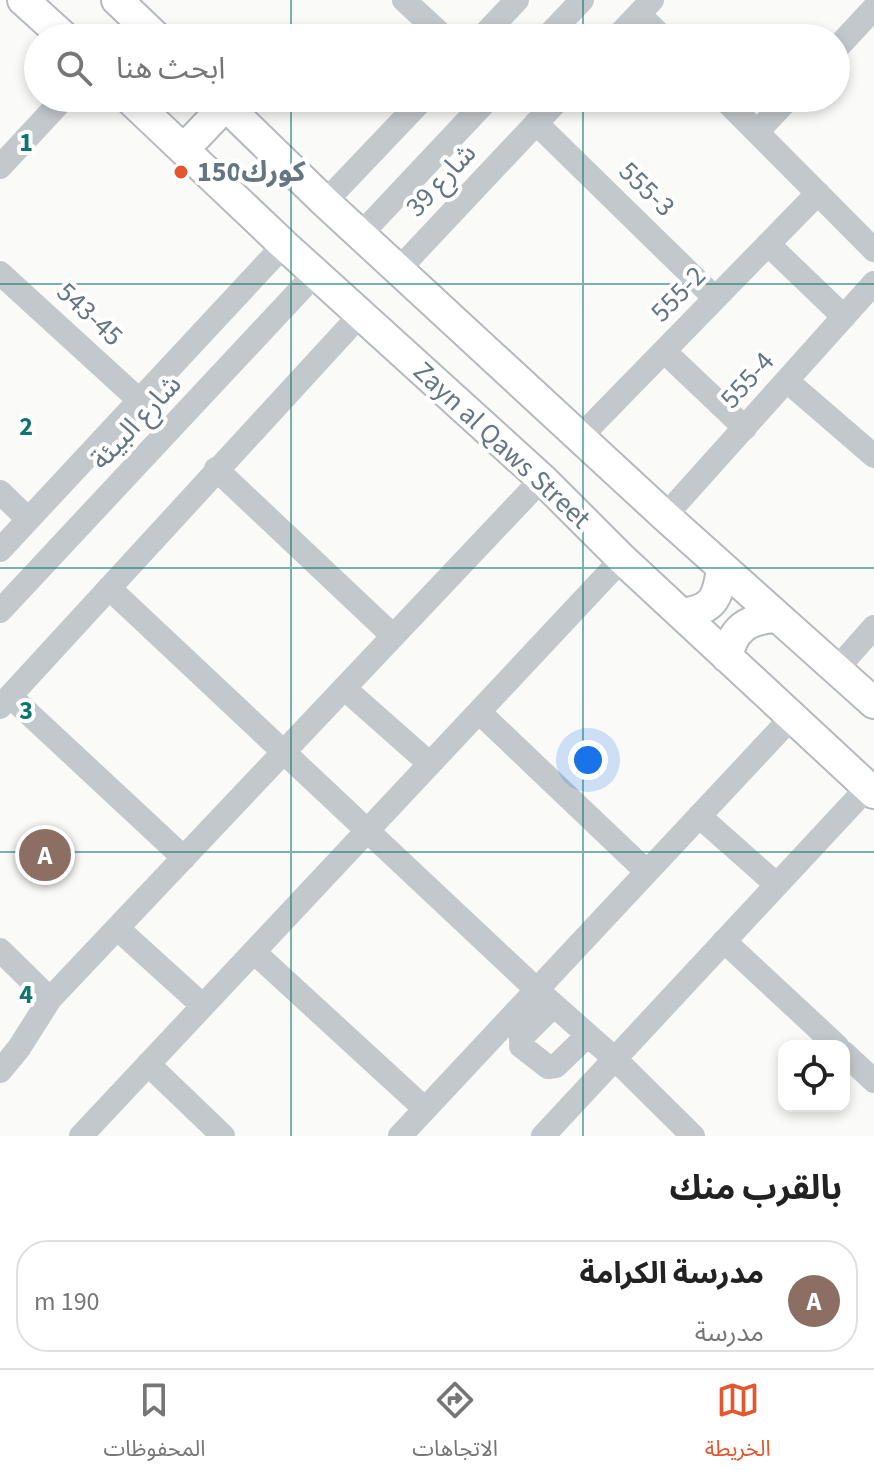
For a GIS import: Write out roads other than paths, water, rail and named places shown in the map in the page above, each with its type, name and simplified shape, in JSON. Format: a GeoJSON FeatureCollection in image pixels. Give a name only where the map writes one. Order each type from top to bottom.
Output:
{"type":"FeatureCollection","features":[{"type":"Feature","properties":{"kind":"main road"},"geometry":{"type":"LineString","coordinates":[[23,0],[50,24]]}},
{"type":"Feature","properties":{"kind":"main road"},"geometry":{"type":"LineString","coordinates":[[128,4],[145,24]]}},
{"type":"Feature","properties":{"kind":"main road","name":"Zayn al Qaws Street"},"geometry":{"type":"LineString","coordinates":[[144,112],[284,245],[542,479],[622,559],[871,790]]}},
{"type":"Feature","properties":{"kind":"main road"},"geometry":{"type":"LineString","coordinates":[[184,149],[214,112]]}},
{"type":"Feature","properties":{"kind":"main road"},"geometry":{"type":"LineString","coordinates":[[232,112],[325,202],[665,516],[874,703]]}},
{"type":"Feature","properties":{"kind":"main road"},"geometry":{"type":"LineString","coordinates":[[681,614],[697,612],[709,606],[720,586],[722,568]]}},
{"type":"Feature","properties":{"kind":"main road"},"geometry":{"type":"LineString","coordinates":[[727,657],[731,639],[751,621],[775,617]]}},
{"type":"Feature","properties":{"kind":"street"},"geometry":{"type":"LineString","coordinates":[[404,0],[430,24]]}},
{"type":"Feature","properties":{"kind":"street"},"geometry":{"type":"LineString","coordinates":[[494,24],[517,0]]}},
{"type":"Feature","properties":{"kind":"street"},"geometry":{"type":"LineString","coordinates":[[559,24],[582,0]]}},
{"type":"Feature","properties":{"kind":"street"},"geometry":{"type":"LineString","coordinates":[[630,24],[646,7]]}},
{"type":"Feature","properties":{"kind":"street"},"geometry":{"type":"LineString","coordinates":[[850,34],[874,8]]}},
{"type":"Feature","properties":{"kind":"street"},"geometry":{"type":"LineString","coordinates":[[0,167],[51,112]]}},
{"type":"Feature","properties":{"kind":"street"},"geometry":{"type":"LineString","coordinates":[[325,202],[411,112]]}},
{"type":"Feature","properties":{"kind":"street"},"geometry":{"type":"LineString","coordinates":[[361,234],[476,112]]}},
{"type":"Feature","properties":{"kind":"street","name":"شارع 39"},"geometry":{"type":"LineString","coordinates":[[399,269],[547,112]]}},
{"type":"Feature","properties":{"kind":"street"},"geometry":{"type":"LineString","coordinates":[[737,112],[874,250]]}},
{"type":"Feature","properties":{"kind":"street"},"geometry":{"type":"LineString","coordinates":[[757,132],[776,112]]}},
{"type":"Feature","properties":{"kind":"street","name":"555-3"},"geometry":{"type":"LineString","coordinates":[[536,123],[715,298]]}},
{"type":"Feature","properties":{"kind":"street","name":"555-2"},"geometry":{"type":"LineString","coordinates":[[581,436],[818,193]]}},
{"type":"Feature","properties":{"kind":"street"},"geometry":{"type":"LineString","coordinates":[[768,244],[844,317]]}},
{"type":"Feature","properties":{"kind":"street","name":"شارع البيئة"},"geometry":{"type":"LineString","coordinates":[[0,550],[284,245]]}},
{"type":"Feature","properties":{"kind":"street","name":"543-45"},"geometry":{"type":"LineString","coordinates":[[0,273],[139,400]]}},
{"type":"Feature","properties":{"kind":"street","name":"شارع البيئة"},"geometry":{"type":"LineString","coordinates":[[0,611],[316,273]]}},
{"type":"Feature","properties":{"kind":"street","name":"555-4"},"geometry":{"type":"LineString","coordinates":[[665,516],[874,283]]}},
{"type":"Feature","properties":{"kind":"street"},"geometry":{"type":"LineString","coordinates":[[184,858],[5,701],[361,314]]}},
{"type":"Feature","properties":{"kind":"street"},"geometry":{"type":"LineString","coordinates":[[664,351],[745,428]]}},
{"type":"Feature","properties":{"kind":"street"},"geometry":{"type":"LineString","coordinates":[[787,381],[874,456]]}},
{"type":"Feature","properties":{"kind":"street"},"geometry":{"type":"LineString","coordinates":[[216,469],[393,636]]}},
{"type":"Feature","properties":{"kind":"street"},"geometry":{"type":"LineString","coordinates":[[0,1071],[19,1048],[50,999],[542,479]]}},
{"type":"Feature","properties":{"kind":"street"},"geometry":{"type":"LineString","coordinates":[[0,492],[28,519]]}},
{"type":"Feature","properties":{"kind":"street"},"geometry":{"type":"LineString","coordinates":[[81,1136],[622,559]]}},
{"type":"Feature","properties":{"kind":"street"},"geometry":{"type":"LineString","coordinates":[[109,588],[545,998],[615,1059],[693,1136]]}},
{"type":"Feature","properties":{"kind":"street"},"geometry":{"type":"LineString","coordinates":[[835,671],[874,627]]}},
{"type":"Feature","properties":{"kind":"street"},"geometry":{"type":"LineString","coordinates":[[344,688],[430,764]]}},
{"type":"Feature","properties":{"kind":"street"},"geometry":{"type":"LineString","coordinates":[[479,712],[647,872]]}},
{"type":"Feature","properties":{"kind":"street"},"geometry":{"type":"LineString","coordinates":[[588,1035],[556,1066],[548,1067],[521,1046],[521,1038],[545,998],[647,872],[792,717]]}},
{"type":"Feature","properties":{"kind":"street"},"geometry":{"type":"LineString","coordinates":[[543,1136],[777,885],[871,790]]}},
{"type":"Feature","properties":{"kind":"street"},"geometry":{"type":"LineString","coordinates":[[699,816],[777,885]]}},
{"type":"Feature","properties":{"kind":"street"},"geometry":{"type":"LineString","coordinates":[[117,928],[203,1006]]}},
{"type":"Feature","properties":{"kind":"street"},"geometry":{"type":"LineString","coordinates":[[724,941],[831,1040]]}},
{"type":"Feature","properties":{"kind":"street"},"geometry":{"type":"LineString","coordinates":[[0,950],[50,999]]}},
{"type":"Feature","properties":{"kind":"street"},"geometry":{"type":"LineString","coordinates":[[254,952],[425,1109]]}},
{"type":"Feature","properties":{"kind":"street"},"geometry":{"type":"LineString","coordinates":[[400,1136],[545,998]]}},
{"type":"Feature","properties":{"kind":"street"},"geometry":{"type":"LineString","coordinates":[[850,1059],[874,1081]]}},
{"type":"Feature","properties":{"kind":"street"},"geometry":{"type":"LineString","coordinates":[[148,1064],[223,1136]]}},
{"type":"Feature","properties":{"kind":"place","name":"كورك150"},"geometry":{"type":"Point","coordinates":[181,172]}},
{"type":"Feature","properties":{"kind":"place","name":"مدرسة الكرامة"},"geometry":{"type":"Point","coordinates":[45,855]}}]}
